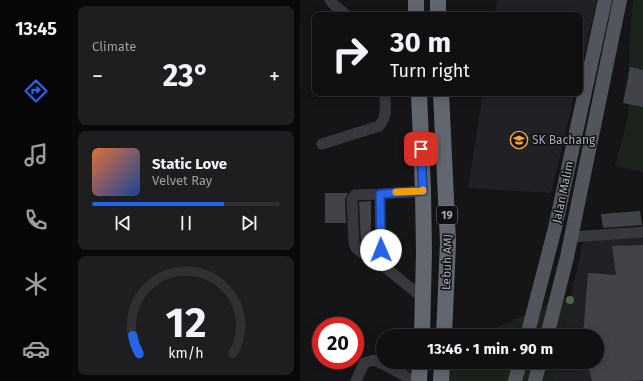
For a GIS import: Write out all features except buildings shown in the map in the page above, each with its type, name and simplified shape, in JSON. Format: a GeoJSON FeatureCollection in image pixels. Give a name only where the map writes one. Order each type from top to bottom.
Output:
{"type":"FeatureCollection","features":[{"type":"Feature","properties":{"kind":"highway"},"geometry":{"type":"LineString","coordinates":[[416,0],[416,12]]}},
{"type":"Feature","properties":{"kind":"highway"},"geometry":{"type":"LineString","coordinates":[[438,0],[438,12]]}},
{"type":"Feature","properties":{"kind":"highway","name":"Lebuh AMJ"},"geometry":{"type":"LineString","coordinates":[[418,96],[423,191],[424,252],[422,329]]}},
{"type":"Feature","properties":{"kind":"highway","name":"Lebuh AMJ"},"geometry":{"type":"LineString","coordinates":[[441,96],[448,242],[444,329]]}},
{"type":"Feature","properties":{"kind":"highway"},"geometry":{"type":"LineString","coordinates":[[420,369],[420,381]]}},
{"type":"Feature","properties":{"kind":"highway"},"geometry":{"type":"LineString","coordinates":[[441,381],[442,369]]}},
{"type":"Feature","properties":{"kind":"main road","name":"Jalan Malim"},"geometry":{"type":"LineString","coordinates":[[529,329],[555,228],[605,0]]}},
{"type":"Feature","properties":{"kind":"main road","name":"Jalan Malim"},"geometry":{"type":"LineString","coordinates":[[549,329],[567,257],[620,0]]}},
{"type":"Feature","properties":{"kind":"main road"},"geometry":{"type":"LineString","coordinates":[[515,381],[518,369]]}},
{"type":"Feature","properties":{"kind":"main road"},"geometry":{"type":"LineString","coordinates":[[535,381],[538,369]]}},
{"type":"Feature","properties":{"kind":"street"},"geometry":{"type":"LineString","coordinates":[[330,0],[342,12]]}},
{"type":"Feature","properties":{"kind":"street"},"geometry":{"type":"LineString","coordinates":[[322,144],[379,126],[385,117],[385,96]]}},
{"type":"Feature","properties":{"kind":"street"},"geometry":{"type":"LineString","coordinates":[[423,191],[355,195],[352,199],[354,243],[356,248],[381,264],[423,298]]}},
{"type":"Feature","properties":{"kind":"street"},"geometry":{"type":"LineString","coordinates":[[380,194],[381,264]]}},
{"type":"Feature","properties":{"kind":"street"},"geometry":{"type":"LineString","coordinates":[[571,237],[643,232]]}},
{"type":"Feature","properties":{"kind":"street"},"geometry":{"type":"LineString","coordinates":[[356,381],[364,363],[374,360],[414,381]]}},
{"type":"Feature","properties":{"kind":"shaded area"},"geometry":{"type":"Polygon","coordinates":[[[497,0],[597,0],[583,59],[583,12],[495,12],[497,0]]]}},
{"type":"Feature","properties":{"kind":"shaded area"},"geometry":{"type":"Polygon","coordinates":[[[633,0],[643,0],[643,172],[615,166],[628,118],[629,51],[633,0]]]}},
{"type":"Feature","properties":{"kind":"shaded area","name":"SK Bachang"},"geometry":{"type":"Polygon","coordinates":[[[483,96],[574,96],[551,193],[468,188],[483,96]]]}},
{"type":"Feature","properties":{"kind":"shaded area"},"geometry":{"type":"Polygon","coordinates":[[[643,230],[643,381],[553,381],[556,369],[604,369],[604,329],[564,329],[585,234],[643,230]]]}},
{"type":"Feature","properties":{"kind":"shaded area"},"geometry":{"type":"Polygon","coordinates":[[[572,294],[564,329],[494,329],[572,294]]]}},
{"type":"Feature","properties":{"kind":"shaded area"},"geometry":{"type":"Polygon","coordinates":[[[448,369],[556,369],[553,381],[447,381],[448,369]]]}},
{"type":"Feature","properties":{"kind":"slow traffic"},"geometry":{"type":"LineString","coordinates":[[396,192],[423,190]]}},
{"type":"Feature","properties":{"kind":"place","name":"SK Bachang"},"geometry":{"type":"Point","coordinates":[519,140]}},
{"type":"Feature","properties":{"kind":"route"},"geometry":{"type":"LineString","coordinates":[[381,250],[380,194],[423,191],[421,149]]}}]}
